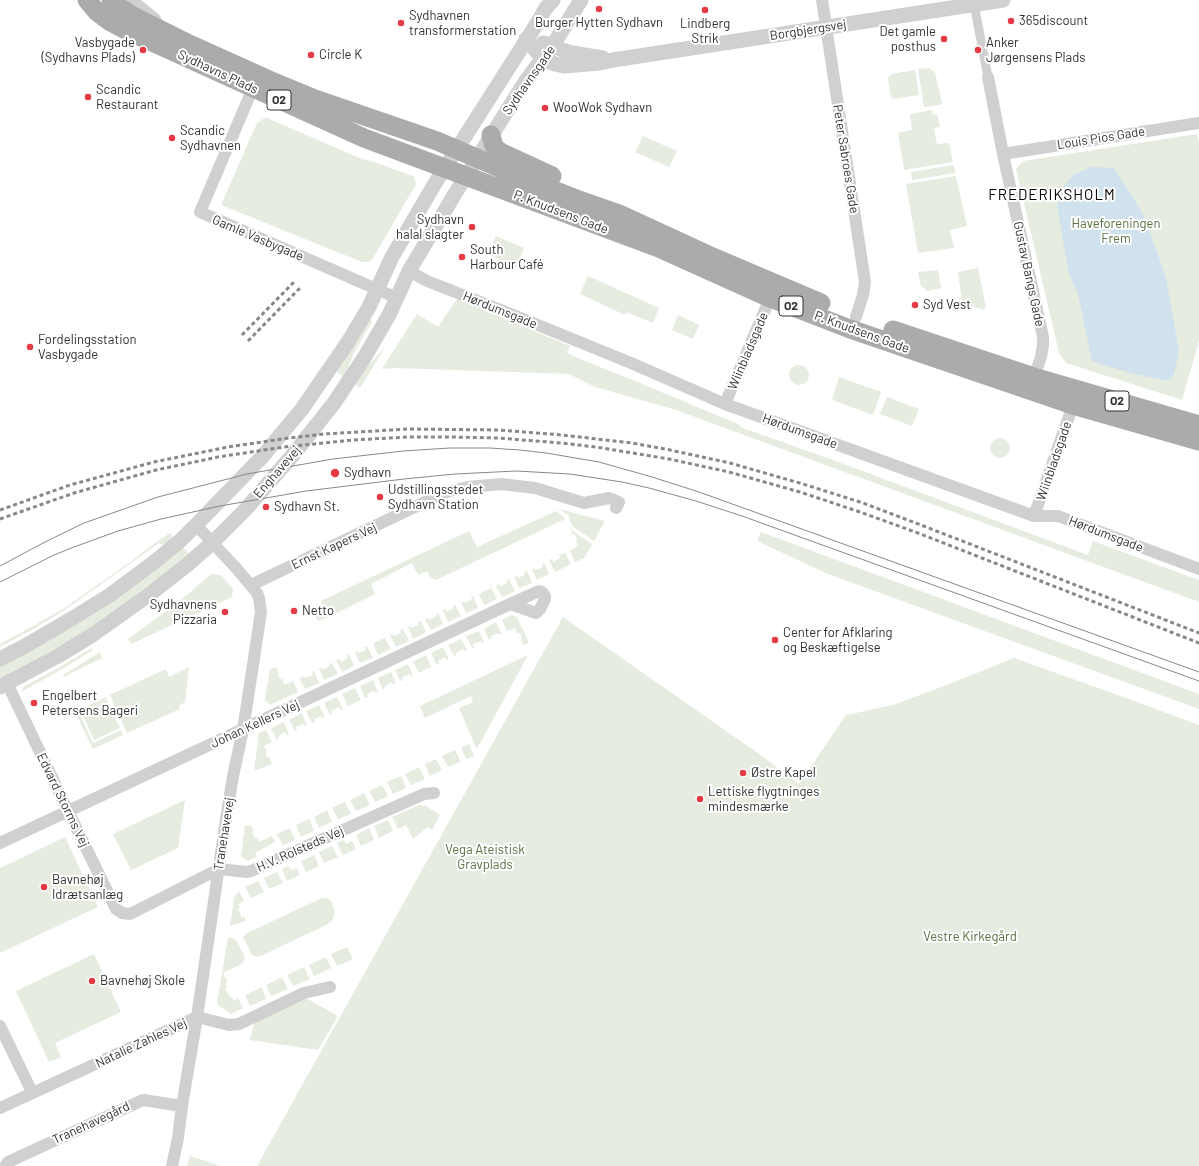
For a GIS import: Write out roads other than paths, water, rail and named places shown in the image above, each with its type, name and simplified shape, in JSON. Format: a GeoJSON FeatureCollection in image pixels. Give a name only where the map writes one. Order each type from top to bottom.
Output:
{"type":"FeatureCollection","features":[{"type":"Feature","properties":{"kind":"main road","name":"Sydhavns Plads"},"geometry":{"type":"LineString","coordinates":[[87,0],[109,21],[364,138],[445,168]]}},
{"type":"Feature","properties":{"kind":"main road","name":"O2"},"geometry":{"type":"LineString","coordinates":[[111,0],[130,15],[189,44]]}},
{"type":"Feature","properties":{"kind":"main road","name":"Sydhavns Plads"},"geometry":{"type":"LineString","coordinates":[[189,44],[269,80],[309,96],[456,150]]}},
{"type":"Feature","properties":{"kind":"main road"},"geometry":{"type":"LineString","coordinates":[[491,135],[496,149],[502,153],[583,190],[619,214]]}},
{"type":"Feature","properties":{"kind":"main road","name":"O2"},"geometry":{"type":"LineString","coordinates":[[456,150],[476,159]]}},
{"type":"Feature","properties":{"kind":"main road","name":"P. Knudsens Gade"},"geometry":{"type":"LineString","coordinates":[[476,159],[619,214],[800,295],[856,317],[1034,377],[1199,425]]}},
{"type":"Feature","properties":{"kind":"main road","name":"O2"},"geometry":{"type":"LineString","coordinates":[[445,168],[466,175]]}},
{"type":"Feature","properties":{"kind":"main road","name":"P. Knudsens Gade"},"geometry":{"type":"LineString","coordinates":[[466,175],[659,248],[770,298],[850,329],[1073,406],[1199,441]]}},
{"type":"Feature","properties":{"kind":"street"},"geometry":{"type":"LineString","coordinates":[[128,0],[149,17],[189,44]]}},
{"type":"Feature","properties":{"kind":"street","name":"Sydhavnsgade"},"geometry":{"type":"LineString","coordinates":[[445,168],[526,39],[546,8],[553,0]]}},
{"type":"Feature","properties":{"kind":"street","name":"Sydhavnsgade"},"geometry":{"type":"LineString","coordinates":[[466,175],[527,79],[553,46],[581,0]]}},
{"type":"Feature","properties":{"kind":"street","name":"Peter Sabroes Gade"},"geometry":{"type":"LineString","coordinates":[[822,0],[866,282],[856,317]]}},
{"type":"Feature","properties":{"kind":"street","name":"Borgbjergsvej"},"geometry":{"type":"LineString","coordinates":[[526,39],[543,58],[555,64],[564,66],[600,63],[1003,0]]}},
{"type":"Feature","properties":{"kind":"street"},"geometry":{"type":"LineString","coordinates":[[974,4],[988,77]]}},
{"type":"Feature","properties":{"kind":"street","name":"Borgbjergsvej"},"geometry":{"type":"LineString","coordinates":[[526,39],[572,53],[614,60]]}},
{"type":"Feature","properties":{"kind":"street","name":"Gustav Bangs Gade"},"geometry":{"type":"LineString","coordinates":[[988,77],[1042,336],[1043,345],[1041,357],[1034,377]]}},
{"type":"Feature","properties":{"kind":"street","name":"Gamle Vasbygade"},"geometry":{"type":"LineString","coordinates":[[253,88],[200,212],[397,298]]}},
{"type":"Feature","properties":{"kind":"street","name":"Louis Pios Gade"},"geometry":{"type":"LineString","coordinates":[[1003,154],[1199,123]]}},
{"type":"Feature","properties":{"kind":"street","name":"Enghavevej"},"geometry":{"type":"LineString","coordinates":[[0,659],[25,646],[110,595],[153,563],[181,540],[262,457],[302,409],[360,323],[392,257],[445,168]]}},
{"type":"Feature","properties":{"kind":"street","name":"Enghavevej"},"geometry":{"type":"LineString","coordinates":[[4,685],[58,656],[106,626],[187,565],[212,543],[245,510],[334,403],[376,339],[389,315],[409,271],[466,175]]}},
{"type":"Feature","properties":{"kind":"street","name":"Hørdumsgade"},"geometry":{"type":"LineString","coordinates":[[409,271],[427,281],[631,363],[725,404],[1034,516],[1058,516],[1199,569]]}},
{"type":"Feature","properties":{"kind":"street","name":"Wiinbladsgade"},"geometry":{"type":"LineString","coordinates":[[725,404],[770,298]]}},
{"type":"Feature","properties":{"kind":"street","name":"Wiinbladsgade"},"geometry":{"type":"LineString","coordinates":[[1034,516],[1073,406]]}},
{"type":"Feature","properties":{"kind":"street","name":"Ernst Kapers Vej"},"geometry":{"type":"LineString","coordinates":[[250,585],[446,492],[468,487],[501,484],[535,488],[584,502],[609,498],[619,502],[616,508]]}},
{"type":"Feature","properties":{"kind":"street","name":"Tranehavevej"},"geometry":{"type":"LineString","coordinates":[[172,1166],[178,1138],[197,1017],[233,776],[243,730],[261,612],[257,592],[196,525]]}},
{"type":"Feature","properties":{"kind":"street","name":"Johan Kellers Vej"},"geometry":{"type":"LineString","coordinates":[[0,843],[510,604]]}},
{"type":"Feature","properties":{"kind":"street","name":"Edvard Storms Vej"},"geometry":{"type":"LineString","coordinates":[[4,685],[116,909],[122,913],[130,914],[219,869]]}},
{"type":"Feature","properties":{"kind":"street","name":"H.V. Rolsteds Vej"},"geometry":{"type":"LineString","coordinates":[[219,869],[247,872],[251,871],[424,794],[434,793]]}},
{"type":"Feature","properties":{"kind":"street","name":"Natalie Zahles Vej"},"geometry":{"type":"LineString","coordinates":[[0,1108],[197,1017],[229,1025],[239,1024],[304,993],[330,987]]}},
{"type":"Feature","properties":{"kind":"street"},"geometry":{"type":"LineString","coordinates":[[0,1026],[32,1092]]}},
{"type":"Feature","properties":{"kind":"street","name":"Tranehavegård"},"geometry":{"type":"LineString","coordinates":[[5,1166],[8,1162],[143,1100],[182,1106]]}},
{"type":"Feature","properties":{"kind":"water"},"geometry":{"type":"Polygon","coordinates":[[[1091,167],[1114,168],[1143,214],[1166,277],[1179,352],[1174,374],[1171,379],[1165,380],[1133,374],[1092,361],[1078,294],[1069,274],[1057,206],[1061,190],[1073,175],[1091,167]]]}},
{"type":"Feature","properties":{"kind":"tram line"},"geometry":{"type":"LineString","coordinates":[[0,566],[84,523],[158,497],[247,474],[333,459],[403,451],[450,448],[520,450],[599,462],[699,492],[1199,672]]}},
{"type":"Feature","properties":{"kind":"tram line"},"geometry":{"type":"LineString","coordinates":[[0,582],[54,555],[118,531],[161,519],[220,506],[306,491],[455,474],[516,471],[570,474],[649,488],[742,516],[1199,681]]}},
{"type":"Feature","properties":{"kind":"railway"},"geometry":{"type":"LineString","coordinates":[[242,335],[294,282]]}},
{"type":"Feature","properties":{"kind":"railway"},"geometry":{"type":"LineString","coordinates":[[248,341],[300,288]]}},
{"type":"Feature","properties":{"kind":"railway"},"geometry":{"type":"LineString","coordinates":[[0,510],[70,485],[154,462],[228,447],[289,438],[324,434],[408,429],[499,430],[562,435],[632,443],[670,450],[730,463],[803,484],[863,503],[1199,633]]}},
{"type":"Feature","properties":{"kind":"railway"},"geometry":{"type":"LineString","coordinates":[[0,519],[74,493],[156,470],[218,457],[284,447],[353,440],[409,437],[498,438],[561,443],[669,459],[729,472],[800,492],[918,533],[1199,643]]}},
{"type":"Feature","properties":{"kind":"place","name":"Burger Hytten Sydhavn"},"geometry":{"type":"Point","coordinates":[599,9]}},
{"type":"Feature","properties":{"kind":"place","name":"Lindberg Strik"},"geometry":{"type":"Point","coordinates":[705,10]}},
{"type":"Feature","properties":{"kind":"place","name":"365discount"},"geometry":{"type":"Point","coordinates":[1011,21]}},
{"type":"Feature","properties":{"kind":"place","name":"Sydhavnen transformerstation"},"geometry":{"type":"Point","coordinates":[401,23]}},
{"type":"Feature","properties":{"kind":"place","name":"Det gamle posthus"},"geometry":{"type":"Point","coordinates":[944,39]}},
{"type":"Feature","properties":{"kind":"place","name":"Vasbygade (Sydhavns Plads)"},"geometry":{"type":"Point","coordinates":[143,50]}},
{"type":"Feature","properties":{"kind":"place","name":"Anker Jørgensens Plads"},"geometry":{"type":"Point","coordinates":[978,50]}},
{"type":"Feature","properties":{"kind":"place","name":"Circle K"},"geometry":{"type":"Point","coordinates":[311,55]}},
{"type":"Feature","properties":{"kind":"place","name":"Scandic Restaurant"},"geometry":{"type":"Point","coordinates":[88,97]}},
{"type":"Feature","properties":{"kind":"place","name":"WooWok Sydhavn"},"geometry":{"type":"Point","coordinates":[545,108]}},
{"type":"Feature","properties":{"kind":"place","name":"Scandic Sydhavnen"},"geometry":{"type":"Point","coordinates":[172,138]}},
{"type":"Feature","properties":{"kind":"place","name":"Sydhavn halal slagter"},"geometry":{"type":"Point","coordinates":[472,227]}},
{"type":"Feature","properties":{"kind":"place","name":"South Harbour Café"},"geometry":{"type":"Point","coordinates":[462,257]}},
{"type":"Feature","properties":{"kind":"place","name":"Syd Vest"},"geometry":{"type":"Point","coordinates":[915,305]}},
{"type":"Feature","properties":{"kind":"place","name":"Fordelingsstation Vasbygade"},"geometry":{"type":"Point","coordinates":[30,347]}},
{"type":"Feature","properties":{"kind":"place","name":"Sydhavn"},"geometry":{"type":"Point","coordinates":[335,473]}},
{"type":"Feature","properties":{"kind":"place","name":"Udstillingsstedet Sydhavn Station"},"geometry":{"type":"Point","coordinates":[380,497]}},
{"type":"Feature","properties":{"kind":"place","name":"Sydhavn St."},"geometry":{"type":"Point","coordinates":[266,507]}},
{"type":"Feature","properties":{"kind":"place","name":"Netto"},"geometry":{"type":"Point","coordinates":[294,611]}},
{"type":"Feature","properties":{"kind":"place","name":"Sydhavnens Pizzaria"},"geometry":{"type":"Point","coordinates":[225,612]}},
{"type":"Feature","properties":{"kind":"place","name":"Center for Afklaring og Beskæftigelse"},"geometry":{"type":"Point","coordinates":[775,640]}},
{"type":"Feature","properties":{"kind":"place","name":"Engelbert Petersens Bageri"},"geometry":{"type":"Point","coordinates":[34,703]}},
{"type":"Feature","properties":{"kind":"place","name":"Østre Kapel"},"geometry":{"type":"Point","coordinates":[743,773]}},
{"type":"Feature","properties":{"kind":"place","name":"Lettiske flygtninges mindesmærke"},"geometry":{"type":"Point","coordinates":[700,799]}},
{"type":"Feature","properties":{"kind":"place","name":"Bavnehøj Idrætsanlæg"},"geometry":{"type":"Point","coordinates":[44,887]}},
{"type":"Feature","properties":{"kind":"place","name":"Bavnehøj Skole"},"geometry":{"type":"Point","coordinates":[92,981]}},
{"type":"Feature","properties":{"kind":"district","name":"FREDERIKSHOLM"},"geometry":{"type":"Point","coordinates":[1052,195]}},
{"type":"Feature","properties":{"kind":"park label","name":"Haveforeningen Frem"},"geometry":{"type":"Point","coordinates":[1116,232]}},
{"type":"Feature","properties":{"kind":"park label","name":"Vega Ateistisk Gravplads"},"geometry":{"type":"Point","coordinates":[485,858]}},
{"type":"Feature","properties":{"kind":"park label","name":"Vestre Kirkegård"},"geometry":{"type":"Point","coordinates":[970,937]}}]}
